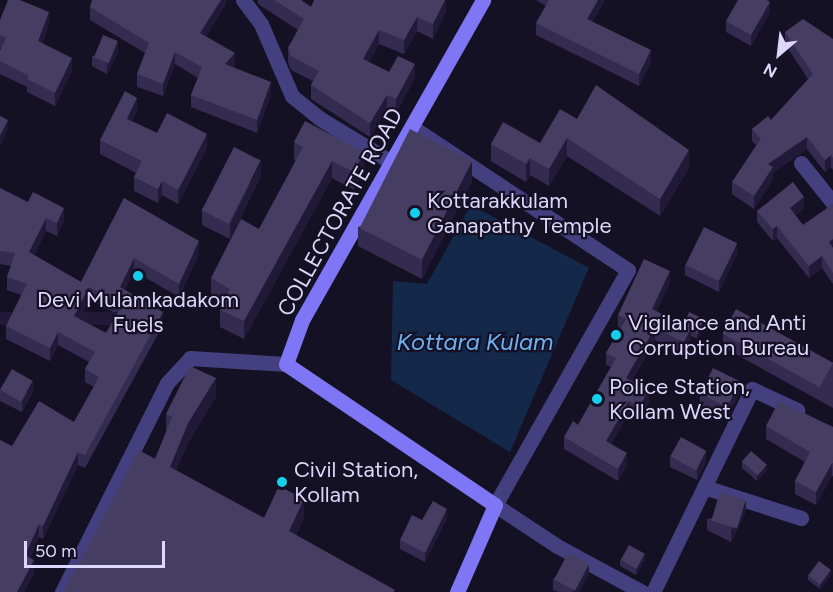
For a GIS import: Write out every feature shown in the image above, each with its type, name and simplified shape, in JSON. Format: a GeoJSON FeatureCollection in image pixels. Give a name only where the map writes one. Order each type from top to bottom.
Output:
{"type":"FeatureCollection","features":[{"type":"Feature","properties":{"kind":"main road","name":"COLLECTORATE ROAD"},"geometry":{"type":"LineString","coordinates":[[286,364],[302,320],[483,0]]}},
{"type":"Feature","properties":{"kind":"main road"},"geometry":{"type":"LineString","coordinates":[[286,364],[495,505],[457,592]]}},
{"type":"Feature","properties":{"kind":"street"},"geometry":{"type":"LineString","coordinates":[[243,0],[261,24],[292,96],[319,118],[391,162]]}},
{"type":"Feature","properties":{"kind":"street"},"geometry":{"type":"LineString","coordinates":[[412,127],[628,270],[495,505],[557,546],[642,592]]}},
{"type":"Feature","properties":{"kind":"street"},"geometry":{"type":"LineString","coordinates":[[801,163],[833,203]]}},
{"type":"Feature","properties":{"kind":"street"},"geometry":{"type":"LineString","coordinates":[[62,592],[167,384],[190,358],[286,364]]}},
{"type":"Feature","properties":{"kind":"street"},"geometry":{"type":"LineString","coordinates":[[653,592],[752,389],[812,417]]}},
{"type":"Feature","properties":{"kind":"street"},"geometry":{"type":"LineString","coordinates":[[704,488],[801,518]]}},
{"type":"Feature","properties":{"kind":"water","name":"Kottara Kulam"},"geometry":{"type":"Polygon","coordinates":[[[471,205],[589,268],[510,452],[391,380],[393,281],[427,284],[471,205]]]}},
{"type":"Feature","properties":{"kind":"building"},"geometry":{"type":"Polygon","coordinates":[[[8,0],[20,0],[49,12],[38,41],[72,58],[55,93],[27,79],[29,76],[0,61],[0,51],[6,38],[0,35],[0,20],[8,0]]]}},
{"type":"Feature","properties":{"kind":"building"},"geometry":{"type":"Polygon","coordinates":[[[92,0],[221,0],[200,33],[235,53],[225,64],[271,82],[257,120],[191,95],[202,67],[175,52],[163,84],[137,74],[149,43],[90,7],[92,0]]]}},
{"type":"Feature","properties":{"kind":"building"},"geometry":{"type":"Polygon","coordinates":[[[274,0],[301,0],[311,7],[314,0],[445,0],[433,24],[417,17],[404,40],[379,30],[363,59],[389,72],[398,56],[415,64],[396,99],[387,95],[370,123],[311,85],[319,71],[291,56],[288,48],[304,19],[274,0]]]}},
{"type":"Feature","properties":{"kind":"building"},"geometry":{"type":"Polygon","coordinates":[[[549,0],[598,0],[587,19],[651,50],[639,74],[536,23],[549,0]]]}},
{"type":"Feature","properties":{"kind":"building"},"geometry":{"type":"Polygon","coordinates":[[[738,0],[767,0],[770,2],[751,35],[726,21],[738,0]]]}},
{"type":"Feature","properties":{"kind":"building"},"geometry":{"type":"Polygon","coordinates":[[[803,19],[833,39],[833,158],[831,155],[825,160],[807,137],[768,164],[773,167],[754,196],[732,182],[761,139],[752,129],[768,116],[771,120],[813,74],[785,32],[803,19]]]}},
{"type":"Feature","properties":{"kind":"building"},"geometry":{"type":"Polygon","coordinates":[[[103,35],[118,41],[109,63],[94,57],[103,35]]]}},
{"type":"Feature","properties":{"kind":"building"},"geometry":{"type":"Polygon","coordinates":[[[596,85],[689,150],[660,199],[567,138],[549,169],[530,158],[526,164],[491,144],[503,122],[540,143],[560,109],[577,119],[596,85]]]}},
{"type":"Feature","properties":{"kind":"building"},"geometry":{"type":"Polygon","coordinates":[[[125,91],[137,98],[127,119],[157,133],[167,113],[207,134],[178,190],[162,181],[158,189],[134,177],[142,161],[100,140],[125,91]]]}},
{"type":"Feature","properties":{"kind":"building"},"geometry":{"type":"Polygon","coordinates":[[[0,116],[8,120],[0,136],[0,116]]]}},
{"type":"Feature","properties":{"kind":"building"},"geometry":{"type":"Polygon","coordinates":[[[305,121],[364,152],[354,172],[332,161],[244,321],[220,310],[230,289],[211,278],[241,219],[259,229],[303,147],[294,142],[305,121]]]}},
{"type":"Feature","properties":{"kind":"building","name":"Kottarakkulam Ganapathy Temple"},"geometry":{"type":"Polygon","coordinates":[[[410,129],[472,161],[422,260],[360,228],[410,129]]]}},
{"type":"Feature","properties":{"kind":"building"},"geometry":{"type":"Polygon","coordinates":[[[234,147],[261,161],[228,224],[202,210],[234,147]]]}},
{"type":"Feature","properties":{"kind":"building"},"geometry":{"type":"Polygon","coordinates":[[[793,182],[804,197],[790,208],[803,225],[833,204],[833,239],[829,242],[833,248],[833,273],[822,256],[809,266],[777,226],[773,229],[757,211],[793,182]]]}},
{"type":"Feature","properties":{"kind":"building"},"geometry":{"type":"Polygon","coordinates":[[[0,188],[28,202],[33,192],[64,208],[57,223],[46,218],[29,252],[81,282],[124,198],[199,241],[179,284],[134,258],[120,287],[163,312],[85,455],[78,452],[43,526],[39,524],[25,555],[34,560],[17,592],[0,592],[0,440],[12,446],[39,401],[74,422],[99,377],[85,369],[95,352],[58,332],[50,348],[6,326],[27,284],[7,277],[15,253],[0,251],[0,188]],[[89,287],[74,316],[106,333],[123,304],[89,287]]]}},
{"type":"Feature","properties":{"kind":"building"},"geometry":{"type":"Polygon","coordinates":[[[704,227],[737,243],[719,281],[686,265],[704,227]]]}},
{"type":"Feature","properties":{"kind":"building"},"geometry":{"type":"Polygon","coordinates":[[[644,259],[670,271],[652,309],[691,328],[684,342],[655,328],[626,378],[649,390],[639,407],[629,401],[606,441],[627,453],[618,469],[564,437],[573,421],[578,425],[616,358],[606,353],[626,319],[618,315],[644,259]]]}},
{"type":"Feature","properties":{"kind":"building"},"geometry":{"type":"Polygon","coordinates":[[[736,309],[833,363],[820,387],[722,333],[736,309]]]}},
{"type":"Feature","properties":{"kind":"building"},"geometry":{"type":"Polygon","coordinates":[[[689,312],[704,319],[697,334],[684,325],[689,312]]]}},
{"type":"Feature","properties":{"kind":"building"},"geometry":{"type":"Polygon","coordinates":[[[190,366],[216,378],[188,423],[170,467],[264,518],[279,486],[304,499],[289,531],[395,590],[394,592],[64,592],[139,450],[155,459],[172,417],[166,414],[190,366]]]}},
{"type":"Feature","properties":{"kind":"building"},"geometry":{"type":"Polygon","coordinates":[[[713,368],[740,381],[727,407],[700,394],[713,368]]]}},
{"type":"Feature","properties":{"kind":"building"},"geometry":{"type":"Polygon","coordinates":[[[12,369],[33,381],[21,402],[0,390],[12,369]]]}},
{"type":"Feature","properties":{"kind":"building"},"geometry":{"type":"Polygon","coordinates":[[[779,401],[833,427],[833,463],[816,492],[795,481],[810,452],[766,426],[779,401]]]}},
{"type":"Feature","properties":{"kind":"building"},"geometry":{"type":"Polygon","coordinates":[[[681,437],[706,451],[696,470],[670,456],[681,437]]]}},
{"type":"Feature","properties":{"kind":"building"},"geometry":{"type":"Polygon","coordinates":[[[751,451],[767,465],[758,475],[742,462],[751,451]]]}},
{"type":"Feature","properties":{"kind":"building"},"geometry":{"type":"Polygon","coordinates":[[[720,492],[746,500],[737,529],[711,521],[720,492]]]}},
{"type":"Feature","properties":{"kind":"building"},"geometry":{"type":"Polygon","coordinates":[[[433,501],[447,509],[425,553],[400,540],[412,515],[422,520],[433,501]]]}},
{"type":"Feature","properties":{"kind":"building"},"geometry":{"type":"Polygon","coordinates":[[[629,545],[645,554],[637,569],[621,560],[629,545]]]}},
{"type":"Feature","properties":{"kind":"building"},"geometry":{"type":"Polygon","coordinates":[[[568,553],[589,564],[575,591],[554,579],[568,553]]]}},
{"type":"Feature","properties":{"kind":"building"},"geometry":{"type":"Polygon","coordinates":[[[819,561],[831,570],[820,584],[808,575],[819,561]]]}},
{"type":"Feature","properties":{"kind":"place","name":"Kottarakkulam Ganapathy Temple"},"geometry":{"type":"Point","coordinates":[415,213]}},
{"type":"Feature","properties":{"kind":"place","name":"Devi Mulamkadakom Fuels"},"geometry":{"type":"Point","coordinates":[138,276]}},
{"type":"Feature","properties":{"kind":"place","name":"Vigilance and Anti Corruption Bureau"},"geometry":{"type":"Point","coordinates":[616,335]}},
{"type":"Feature","properties":{"kind":"place","name":"Police Station, Kollam West"},"geometry":{"type":"Point","coordinates":[597,399]}},
{"type":"Feature","properties":{"kind":"place","name":"Civil Station, Kollam"},"geometry":{"type":"Point","coordinates":[282,482]}}]}
